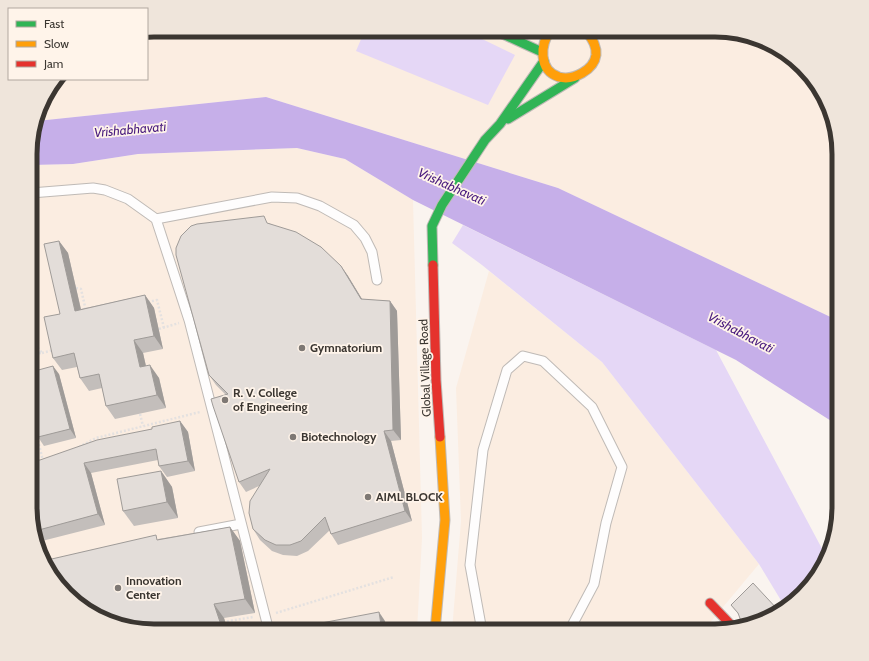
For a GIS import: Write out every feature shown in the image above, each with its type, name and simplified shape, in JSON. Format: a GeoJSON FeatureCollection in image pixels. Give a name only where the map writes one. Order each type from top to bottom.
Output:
{"type":"FeatureCollection","features":[{"type":"Feature","properties":{"kind":"street"},"geometry":{"type":"LineString","coordinates":[[513,37],[543,57],[547,68],[560,77],[575,78]]}},
{"type":"Feature","properties":{"kind":"street","name":"Global Village Road"},"geometry":{"type":"LineString","coordinates":[[436,624],[445,520],[436,380],[432,226],[442,205],[485,140],[500,124],[543,57],[542,46],[545,37]]}},
{"type":"Feature","properties":{"kind":"street","name":"Global Village Road"},"geometry":{"type":"LineString","coordinates":[[500,124],[586,72],[595,58],[593,40],[591,37]]}},
{"type":"Feature","properties":{"kind":"street"},"geometry":{"type":"LineString","coordinates":[[710,603],[729,623]]}},
{"type":"Feature","properties":{"kind":"lane"},"geometry":{"type":"LineString","coordinates":[[37,193],[93,188],[105,190],[128,200],[156,219],[189,320],[267,624]]}},
{"type":"Feature","properties":{"kind":"lane"},"geometry":{"type":"LineString","coordinates":[[156,219],[272,197],[297,198],[320,206],[354,225],[365,238],[372,252],[377,280]]}},
{"type":"Feature","properties":{"kind":"lane"},"geometry":{"type":"LineString","coordinates":[[481,624],[470,565],[483,450],[507,370],[523,356],[543,361],[592,407],[622,467],[606,523],[594,584],[573,624]]}},
{"type":"Feature","properties":{"kind":"lane"},"geometry":{"type":"LineString","coordinates":[[189,535],[241,524]]}},
{"type":"Feature","properties":{"kind":"path"},"geometry":{"type":"LineString","coordinates":[[76,288],[81,289],[86,314],[82,314]]}},
{"type":"Feature","properties":{"kind":"path"},"geometry":{"type":"LineString","coordinates":[[143,303],[158,300],[164,328],[159,329]]}},
{"type":"Feature","properties":{"kind":"path"},"geometry":{"type":"LineString","coordinates":[[37,346],[42,353]]}},
{"type":"Feature","properties":{"kind":"path"},"geometry":{"type":"LineString","coordinates":[[37,353],[58,349]]}},
{"type":"Feature","properties":{"kind":"path"},"geometry":{"type":"LineString","coordinates":[[77,448],[96,438],[212,409]]}},
{"type":"Feature","properties":{"kind":"path"},"geometry":{"type":"LineString","coordinates":[[140,414],[142,426]]}},
{"type":"Feature","properties":{"kind":"path"},"geometry":{"type":"LineString","coordinates":[[37,436],[44,463]]}},
{"type":"Feature","properties":{"kind":"path"},"geometry":{"type":"LineString","coordinates":[[37,464],[48,462]]}},
{"type":"Feature","properties":{"kind":"path"},"geometry":{"type":"LineString","coordinates":[[218,622],[265,616],[394,577]]}},
{"type":"Feature","properties":{"kind":"shaded area"},"geometry":{"type":"Polygon","coordinates":[[[148,37],[722,37],[738,39],[760,46],[786,61],[803,77],[820,102],[830,131],[832,147],[832,318],[558,188],[266,97],[42,120],[46,109],[64,80],[148,80],[148,37]]]}},
{"type":"Feature","properties":{"kind":"shaded area"},"geometry":{"type":"Polygon","coordinates":[[[362,37],[477,37],[515,55],[488,105],[356,51],[362,37]]]}},
{"type":"Feature","properties":{"kind":"shaded area","name":"R. V. College of Engineering"},"geometry":{"type":"Polygon","coordinates":[[[297,148],[345,159],[413,200],[422,538],[417,624],[147,624],[133,622],[57,571],[49,559],[39,530],[37,514],[37,165],[73,164],[138,154],[297,148]]]}},
{"type":"Feature","properties":{"kind":"shaded area"},"geometry":{"type":"Polygon","coordinates":[[[463,225],[716,350],[823,551],[808,578],[792,595],[782,602],[759,564],[602,362],[482,265],[452,243],[463,225]]]}},
{"type":"Feature","properties":{"kind":"shaded area"},"geometry":{"type":"Polygon","coordinates":[[[489,271],[602,362],[759,564],[709,624],[453,624],[461,521],[456,388],[489,271]]]}},
{"type":"Feature","properties":{"kind":"water","name":"Vrishabhavati"},"geometry":{"type":"Polygon","coordinates":[[[266,97],[558,188],[832,318],[832,422],[736,360],[413,200],[345,159],[297,148],[138,154],[73,164],[37,165],[38,139],[42,120],[266,97]]]}},
{"type":"Feature","properties":{"kind":"building"},"geometry":{"type":"Polygon","coordinates":[[[264,216],[267,223],[296,232],[321,247],[341,266],[361,299],[390,301],[393,430],[384,431],[405,511],[331,534],[325,517],[301,541],[290,545],[276,545],[265,540],[253,529],[249,513],[250,501],[270,469],[239,482],[211,399],[228,394],[209,375],[176,255],[176,248],[181,236],[191,226],[264,216]]]}},
{"type":"Feature","properties":{"kind":"building"},"geometry":{"type":"Polygon","coordinates":[[[59,241],[75,311],[145,295],[154,336],[134,340],[140,367],[150,365],[157,395],[106,406],[99,374],[80,378],[74,353],[53,358],[44,317],[60,314],[44,244],[59,241]]]}},
{"type":"Feature","properties":{"kind":"building"},"geometry":{"type":"Polygon","coordinates":[[[53,366],[70,429],[38,437],[37,370],[53,366]]]}},
{"type":"Feature","properties":{"kind":"building"},"geometry":{"type":"Polygon","coordinates":[[[180,421],[188,461],[159,466],[156,449],[84,463],[98,514],[39,530],[37,514],[37,460],[97,440],[152,429],[152,427],[180,421]]]}},
{"type":"Feature","properties":{"kind":"building"},"geometry":{"type":"Polygon","coordinates":[[[161,471],[167,502],[123,511],[117,479],[161,471]]]}},
{"type":"Feature","properties":{"kind":"building"},"geometry":{"type":"Polygon","coordinates":[[[230,527],[245,599],[214,604],[221,624],[147,624],[131,622],[109,615],[89,604],[77,595],[61,578],[49,560],[156,535],[157,540],[230,527]]]}},
{"type":"Feature","properties":{"kind":"building"},"geometry":{"type":"Polygon","coordinates":[[[753,583],[775,607],[760,615],[741,621],[738,613],[731,605],[753,583]]]}},
{"type":"Feature","properties":{"kind":"building"},"geometry":{"type":"Polygon","coordinates":[[[379,612],[381,624],[316,624],[379,612]]]}},
{"type":"Feature","properties":{"kind":"traffic: fast"},"geometry":{"type":"LineString","coordinates":[[509,37],[542,52]]}},
{"type":"Feature","properties":{"kind":"traffic: fast"},"geometry":{"type":"LineString","coordinates":[[433,265],[432,226],[442,205],[485,140],[500,124],[544,61]]}},
{"type":"Feature","properties":{"kind":"traffic: fast"},"geometry":{"type":"LineString","coordinates":[[508,119],[575,78]]}},
{"type":"Feature","properties":{"kind":"traffic: slow"},"geometry":{"type":"LineString","coordinates":[[547,37],[543,49],[544,63],[552,74],[565,78],[576,76],[587,70],[591,65],[596,55],[596,48],[590,37]]}},
{"type":"Feature","properties":{"kind":"traffic: slow"},"geometry":{"type":"LineString","coordinates":[[436,624],[445,520],[440,437]]}},
{"type":"Feature","properties":{"kind":"traffic: jam"},"geometry":{"type":"LineString","coordinates":[[433,265],[436,380],[440,437]]}},
{"type":"Feature","properties":{"kind":"traffic: jam"},"geometry":{"type":"LineString","coordinates":[[710,603],[729,623]]}},
{"type":"Feature","properties":{"kind":"place","name":"Gymnatorium"},"geometry":{"type":"Point","coordinates":[302,348]}},
{"type":"Feature","properties":{"kind":"place","name":"R. V. College of Engineering"},"geometry":{"type":"Point","coordinates":[225,400]}},
{"type":"Feature","properties":{"kind":"place","name":"Biotechnology"},"geometry":{"type":"Point","coordinates":[293,437]}},
{"type":"Feature","properties":{"kind":"place","name":"AIML BLOCK"},"geometry":{"type":"Point","coordinates":[368,497]}},
{"type":"Feature","properties":{"kind":"place","name":"Innovation Center"},"geometry":{"type":"Point","coordinates":[118,588]}}]}
